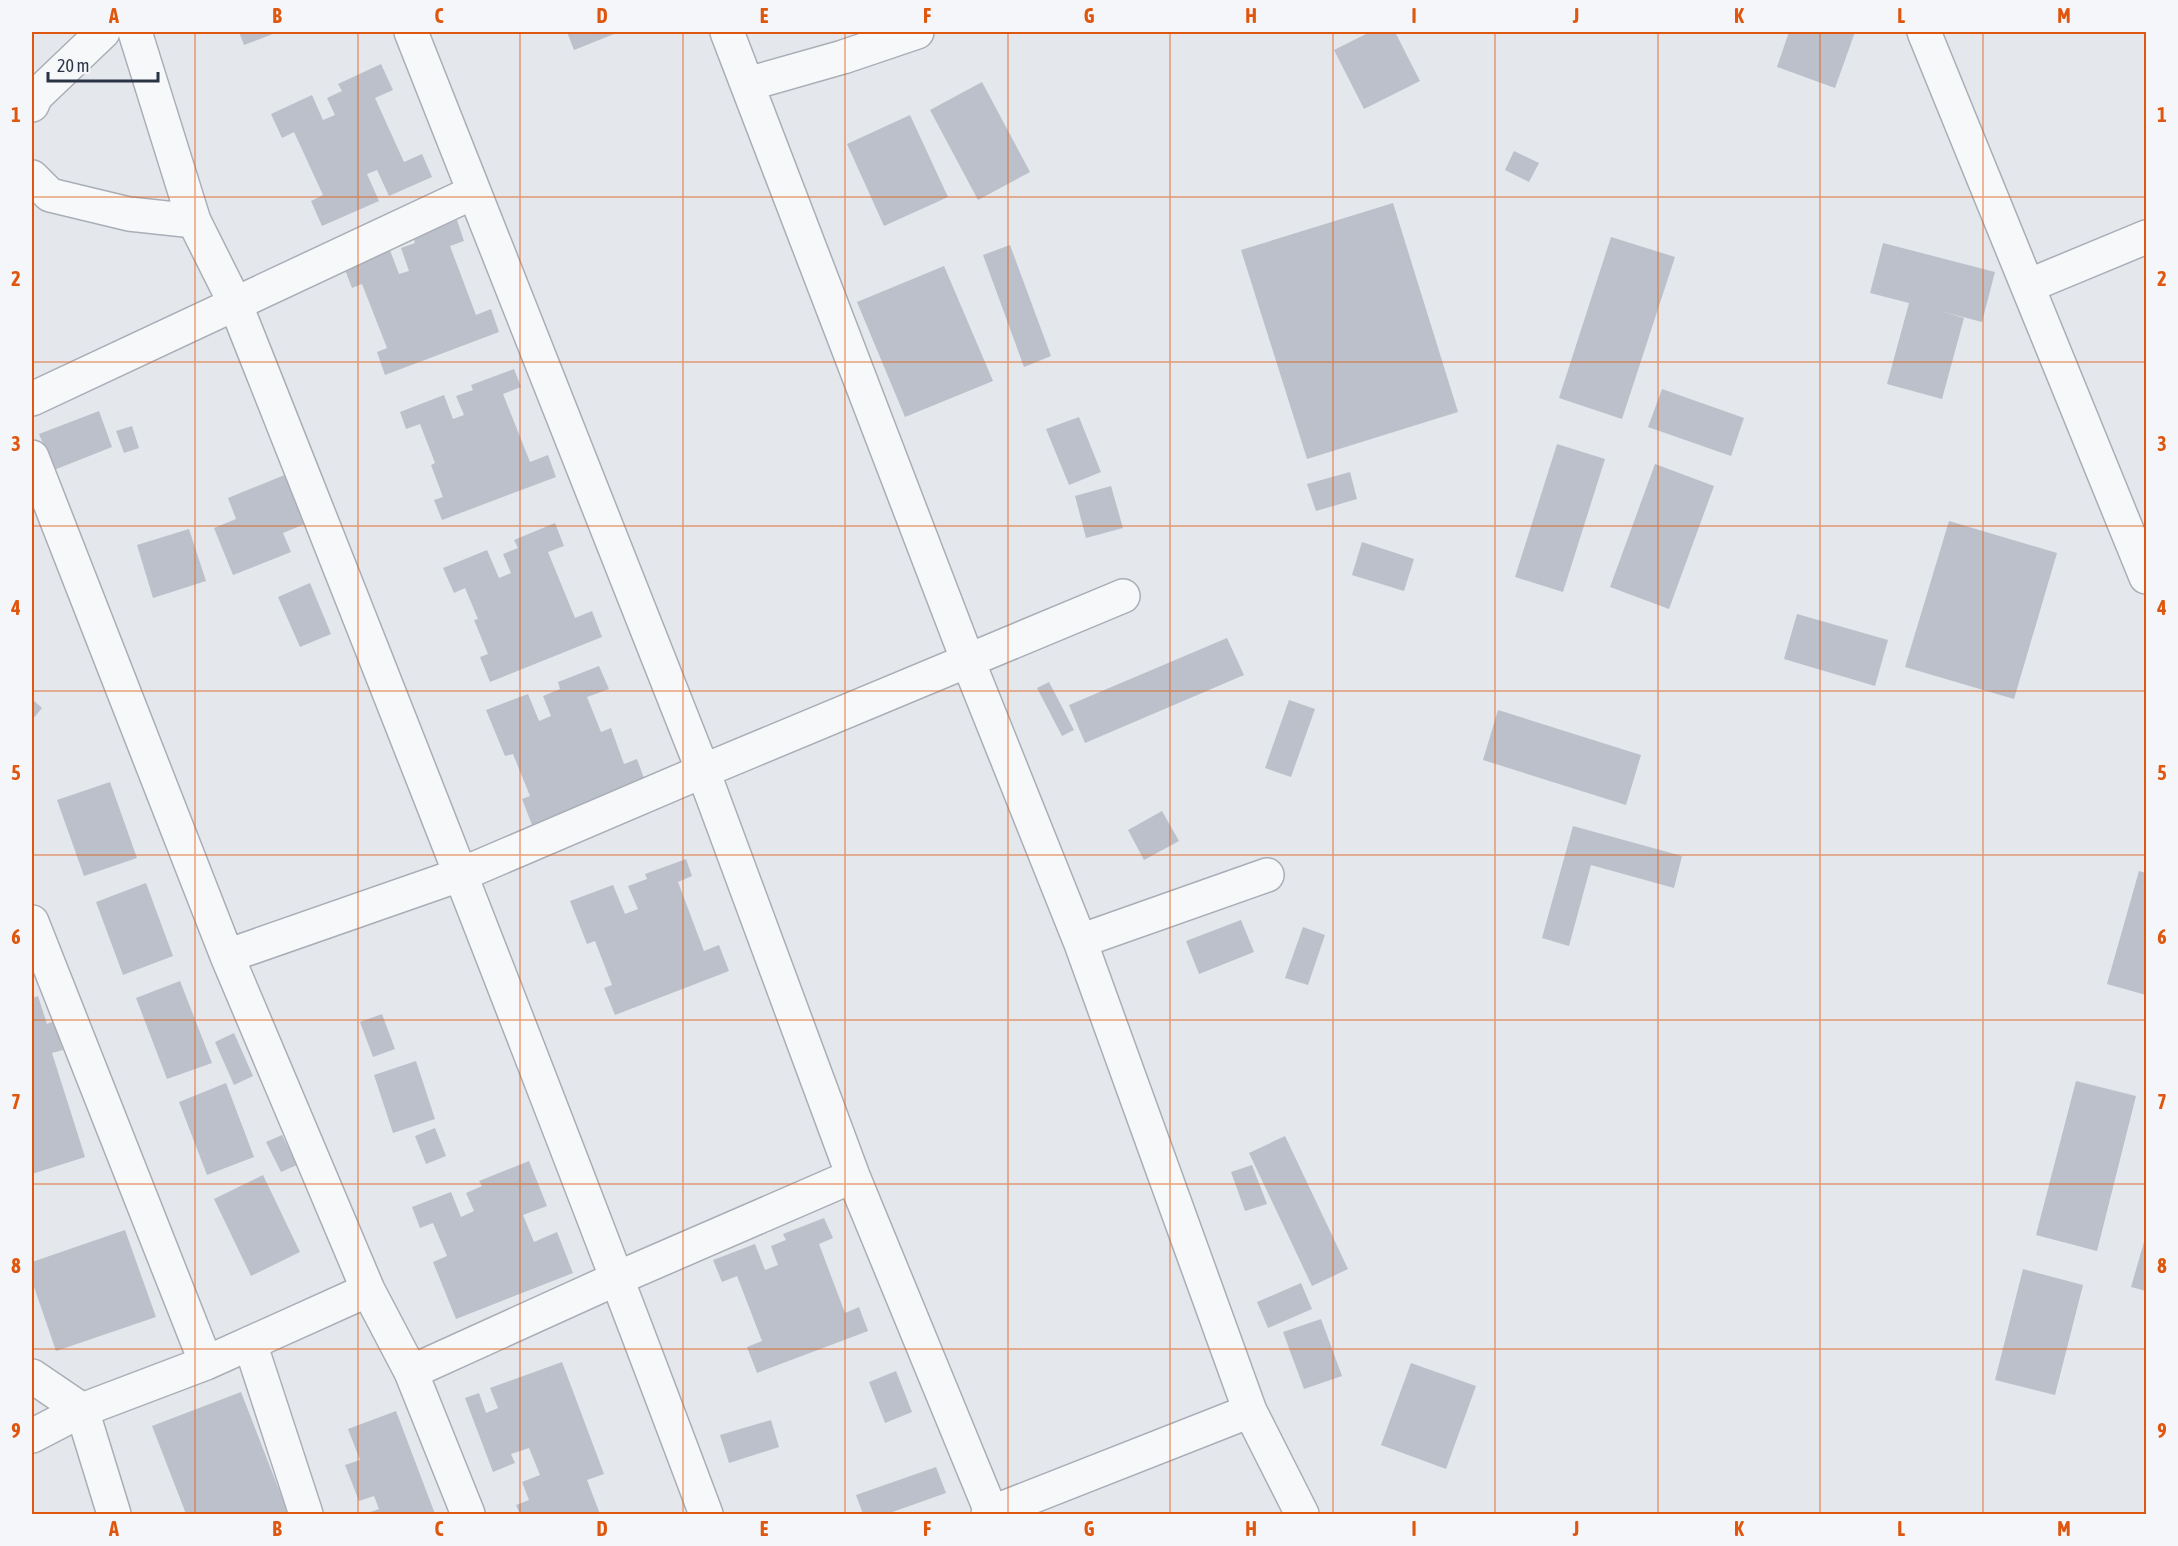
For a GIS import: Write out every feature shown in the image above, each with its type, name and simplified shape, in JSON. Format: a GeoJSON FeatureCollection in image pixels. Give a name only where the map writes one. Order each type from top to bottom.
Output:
{"type":"FeatureCollection","features":[{"type":"Feature","properties":{"kind":"street"},"geometry":{"type":"LineString","coordinates":[[32,105],[36,96],[103,32]]}},
{"type":"Feature","properties":{"kind":"street"},"geometry":{"type":"LineString","coordinates":[[135,32],[194,221],[235,303],[462,874],[618,1278],[706,1515]]}},
{"type":"Feature","properties":{"kind":"street"},"geometry":{"type":"LineString","coordinates":[[411,32],[703,771],[853,1176],[990,1514],[1250,1411]]}},
{"type":"Feature","properties":{"kind":"street"},"geometry":{"type":"LineString","coordinates":[[727,32],[969,661],[1080,941],[1250,1411],[1302,1515]]}},
{"type":"Feature","properties":{"kind":"street"},"geometry":{"type":"LineString","coordinates":[[748,84],[843,57],[917,32]]}},
{"type":"Feature","properties":{"kind":"street"},"geometry":{"type":"LineString","coordinates":[[1924,32],[2146,577]]}},
{"type":"Feature","properties":{"kind":"street"},"geometry":{"type":"LineString","coordinates":[[32,177],[50,195],[129,214],[194,221]]}},
{"type":"Feature","properties":{"kind":"street"},"geometry":{"type":"LineString","coordinates":[[32,399],[474,192]]}},
{"type":"Feature","properties":{"kind":"street"},"geometry":{"type":"LineString","coordinates":[[2028,286],[2146,237]]}},
{"type":"Feature","properties":{"kind":"street"},"geometry":{"type":"LineString","coordinates":[[32,457],[227,956],[368,1290],[411,1372],[468,1515]]}},
{"type":"Feature","properties":{"kind":"street"},"geometry":{"type":"LineString","coordinates":[[227,956],[462,874],[1123,596]]}},
{"type":"Feature","properties":{"kind":"street"},"geometry":{"type":"LineString","coordinates":[[1080,941],[1267,875]]}},
{"type":"Feature","properties":{"kind":"street"},"geometry":{"type":"LineString","coordinates":[[32,922],[206,1363]]}},
{"type":"Feature","properties":{"kind":"street"},"geometry":{"type":"LineString","coordinates":[[411,1372],[618,1278],[853,1176]]}},
{"type":"Feature","properties":{"kind":"street"},"geometry":{"type":"LineString","coordinates":[[32,1436],[82,1410],[206,1363],[368,1290]]}},
{"type":"Feature","properties":{"kind":"street"},"geometry":{"type":"LineString","coordinates":[[250,1344],[306,1515]]}},
{"type":"Feature","properties":{"kind":"street"},"geometry":{"type":"LineString","coordinates":[[32,1376],[82,1410],[114,1515]]}},
{"type":"Feature","properties":{"kind":"building"},"geometry":{"type":"Polygon","coordinates":[[[239,32],[278,32],[244,45],[239,32]]]}},
{"type":"Feature","properties":{"kind":"building"},"geometry":{"type":"Polygon","coordinates":[[[567,32],[619,32],[574,50],[567,32]]]}},
{"type":"Feature","properties":{"kind":"building"},"geometry":{"type":"Polygon","coordinates":[[[1370,32],[1395,32],[1420,81],[1364,109],[1334,50],[1370,32]]]}},
{"type":"Feature","properties":{"kind":"building"},"geometry":{"type":"Polygon","coordinates":[[[1789,32],[1855,32],[1835,88],[1777,67],[1789,32]]]}},
{"type":"Feature","properties":{"kind":"building"},"geometry":{"type":"Polygon","coordinates":[[[381,64],[393,90],[375,98],[404,162],[422,154],[432,177],[389,196],[377,170],[367,174],[379,201],[322,226],[311,201],[323,195],[294,132],[282,138],[271,114],[312,95],[323,120],[335,115],[327,98],[342,91],[338,84],[381,64]]]}},
{"type":"Feature","properties":{"kind":"building"},"geometry":{"type":"Polygon","coordinates":[[[982,82],[1030,172],[978,200],[930,110],[982,82]]]}},
{"type":"Feature","properties":{"kind":"building"},"geometry":{"type":"Polygon","coordinates":[[[910,115],[948,197],[884,226],[847,144],[910,115]]]}},
{"type":"Feature","properties":{"kind":"building"},"geometry":{"type":"Polygon","coordinates":[[[1514,151],[1539,163],[1529,182],[1505,170],[1514,151]]]}},
{"type":"Feature","properties":{"kind":"building"},"geometry":{"type":"Polygon","coordinates":[[[1393,203],[1458,412],[1307,459],[1241,250],[1393,203]]]}},
{"type":"Feature","properties":{"kind":"building"},"geometry":{"type":"Polygon","coordinates":[[[457,220],[464,241],[450,246],[476,315],[491,309],[499,332],[385,375],[377,352],[387,348],[362,284],[352,288],[342,262],[388,245],[399,274],[409,271],[401,248],[415,243],[413,237],[457,220]]]}},
{"type":"Feature","properties":{"kind":"building"},"geometry":{"type":"Polygon","coordinates":[[[1611,237],[1675,257],[1622,419],[1559,398],[1611,237]]]}},
{"type":"Feature","properties":{"kind":"building"},"geometry":{"type":"Polygon","coordinates":[[[1883,243],[1995,272],[1982,322],[1940,311],[1964,318],[1942,399],[1887,384],[1909,303],[1870,293],[1883,243]]]}},
{"type":"Feature","properties":{"kind":"building"},"geometry":{"type":"Polygon","coordinates":[[[1010,245],[1051,356],[1024,367],[983,255],[1010,245]]]}},
{"type":"Feature","properties":{"kind":"building"},"geometry":{"type":"Polygon","coordinates":[[[944,266],[993,381],[905,417],[857,302],[944,266]]]}},
{"type":"Feature","properties":{"kind":"building"},"geometry":{"type":"Polygon","coordinates":[[[514,369],[521,387],[503,394],[530,462],[548,455],[556,477],[442,520],[434,500],[443,497],[431,465],[435,463],[420,424],[406,429],[400,412],[444,395],[453,419],[464,415],[456,396],[473,390],[471,385],[514,369]]]}},
{"type":"Feature","properties":{"kind":"building"},"geometry":{"type":"Polygon","coordinates":[[[1662,389],[1744,418],[1731,456],[1648,427],[1662,389]]]}},
{"type":"Feature","properties":{"kind":"building"},"geometry":{"type":"Polygon","coordinates":[[[99,411],[112,447],[54,470],[39,434],[99,411]]]}},
{"type":"Feature","properties":{"kind":"building"},"geometry":{"type":"Polygon","coordinates":[[[1079,417],[1101,472],[1069,485],[1046,429],[1079,417]]]}},
{"type":"Feature","properties":{"kind":"building"},"geometry":{"type":"Polygon","coordinates":[[[132,426],[139,448],[124,453],[116,431],[132,426]]]}},
{"type":"Feature","properties":{"kind":"building"},"geometry":{"type":"Polygon","coordinates":[[[1557,444],[1605,459],[1563,592],[1515,577],[1557,444]]]}},
{"type":"Feature","properties":{"kind":"building"},"geometry":{"type":"Polygon","coordinates":[[[1655,464],[1714,486],[1669,609],[1610,587],[1655,464]]]}},
{"type":"Feature","properties":{"kind":"building"},"geometry":{"type":"Polygon","coordinates":[[[1350,472],[1357,499],[1316,511],[1307,484],[1350,472]]]}},
{"type":"Feature","properties":{"kind":"building"},"geometry":{"type":"Polygon","coordinates":[[[287,474],[307,523],[283,533],[291,552],[233,575],[214,528],[236,519],[228,498],[287,474]]]}},
{"type":"Feature","properties":{"kind":"building"},"geometry":{"type":"Polygon","coordinates":[[[1111,486],[1123,528],[1086,538],[1075,496],[1111,486]]]}},
{"type":"Feature","properties":{"kind":"building"},"geometry":{"type":"Polygon","coordinates":[[[1949,521],[2057,553],[2014,699],[1905,667],[1949,521]]]}},
{"type":"Feature","properties":{"kind":"building"},"geometry":{"type":"Polygon","coordinates":[[[555,523],[564,546],[548,552],[575,618],[592,611],[602,637],[490,682],[480,657],[488,654],[474,620],[478,619],[465,588],[454,593],[443,568],[487,550],[499,578],[511,573],[503,554],[518,548],[514,540],[555,523]]]}},
{"type":"Feature","properties":{"kind":"building"},"geometry":{"type":"Polygon","coordinates":[[[189,529],[206,581],[153,598],[137,545],[189,529]]]}},
{"type":"Feature","properties":{"kind":"building"},"geometry":{"type":"Polygon","coordinates":[[[1362,542],[1414,559],[1404,591],[1352,575],[1362,542]]]}},
{"type":"Feature","properties":{"kind":"building"},"geometry":{"type":"Polygon","coordinates":[[[310,583],[331,634],[300,647],[278,597],[310,583]]]}},
{"type":"Feature","properties":{"kind":"building"},"geometry":{"type":"Polygon","coordinates":[[[1797,614],[1888,640],[1875,686],[1784,659],[1797,614]]]}},
{"type":"Feature","properties":{"kind":"building"},"geometry":{"type":"Polygon","coordinates":[[[1227,638],[1244,675],[1085,743],[1069,705],[1227,638]]]}},
{"type":"Feature","properties":{"kind":"building"},"geometry":{"type":"Polygon","coordinates":[[[599,666],[609,689],[587,697],[601,732],[611,728],[624,764],[637,759],[645,781],[532,825],[522,799],[530,796],[513,754],[505,756],[486,710],[528,694],[539,721],[551,716],[543,696],[560,689],[558,682],[599,666]]]}},
{"type":"Feature","properties":{"kind":"building"},"geometry":{"type":"Polygon","coordinates":[[[1049,682],[1074,730],[1062,736],[1037,688],[1049,682]]]}},
{"type":"Feature","properties":{"kind":"building"},"geometry":{"type":"Polygon","coordinates":[[[32,699],[42,708],[32,720],[32,699]]]}},
{"type":"Feature","properties":{"kind":"building"},"geometry":{"type":"Polygon","coordinates":[[[1289,700],[1315,709],[1291,777],[1265,768],[1289,700]]]}},
{"type":"Feature","properties":{"kind":"building"},"geometry":{"type":"Polygon","coordinates":[[[1498,710],[1641,755],[1626,805],[1483,760],[1498,710]]]}},
{"type":"Feature","properties":{"kind":"building"},"geometry":{"type":"Polygon","coordinates":[[[110,782],[137,858],[84,876],[57,800],[110,782]]]}},
{"type":"Feature","properties":{"kind":"building"},"geometry":{"type":"Polygon","coordinates":[[[1162,811],[1179,841],[1144,860],[1128,830],[1162,811]]]}},
{"type":"Feature","properties":{"kind":"building"},"geometry":{"type":"Polygon","coordinates":[[[1573,826],[1682,856],[1674,888],[1591,865],[1569,946],[1542,938],[1573,826]]]}},
{"type":"Feature","properties":{"kind":"building"},"geometry":{"type":"Polygon","coordinates":[[[686,859],[692,876],[678,882],[704,951],[719,945],[729,971],[615,1015],[604,988],[612,985],[595,941],[587,944],[570,901],[613,885],[625,914],[638,909],[628,886],[647,879],[645,874],[686,859]]]}},
{"type":"Feature","properties":{"kind":"building"},"geometry":{"type":"Polygon","coordinates":[[[2139,871],[2146,873],[2146,995],[2107,984],[2139,871]]]}},
{"type":"Feature","properties":{"kind":"building"},"geometry":{"type":"Polygon","coordinates":[[[146,883],[173,956],[123,975],[96,902],[146,883]]]}},
{"type":"Feature","properties":{"kind":"building"},"geometry":{"type":"Polygon","coordinates":[[[1241,920],[1254,952],[1199,974],[1186,941],[1241,920]]]}},
{"type":"Feature","properties":{"kind":"building"},"geometry":{"type":"Polygon","coordinates":[[[1303,927],[1325,935],[1308,985],[1285,978],[1303,927]]]}},
{"type":"Feature","properties":{"kind":"building"},"geometry":{"type":"Polygon","coordinates":[[[180,981],[212,1063],[167,1079],[136,998],[180,981]]]}},
{"type":"Feature","properties":{"kind":"building"},"geometry":{"type":"Polygon","coordinates":[[[38,996],[47,1024],[54,1021],[63,1050],[52,1053],[85,1157],[32,1174],[32,998],[38,996]]]}},
{"type":"Feature","properties":{"kind":"building"},"geometry":{"type":"Polygon","coordinates":[[[382,1014],[395,1049],[373,1057],[360,1022],[382,1014]]]}},
{"type":"Feature","properties":{"kind":"building"},"geometry":{"type":"Polygon","coordinates":[[[234,1033],[253,1076],[234,1085],[215,1042],[234,1033]]]}},
{"type":"Feature","properties":{"kind":"building"},"geometry":{"type":"Polygon","coordinates":[[[416,1061],[435,1119],[393,1133],[374,1075],[416,1061]]]}},
{"type":"Feature","properties":{"kind":"building"},"geometry":{"type":"Polygon","coordinates":[[[2076,1081],[2136,1096],[2097,1251],[2036,1235],[2076,1081]]]}},
{"type":"Feature","properties":{"kind":"building"},"geometry":{"type":"Polygon","coordinates":[[[226,1083],[254,1157],[207,1175],[179,1102],[226,1083]]]}},
{"type":"Feature","properties":{"kind":"building"},"geometry":{"type":"Polygon","coordinates":[[[435,1128],[446,1156],[426,1164],[415,1136],[435,1128]]]}},
{"type":"Feature","properties":{"kind":"building"},"geometry":{"type":"Polygon","coordinates":[[[282,1135],[297,1165],[281,1172],[266,1142],[282,1135]]]}},
{"type":"Feature","properties":{"kind":"building"},"geometry":{"type":"Polygon","coordinates":[[[1285,1136],[1348,1269],[1312,1286],[1249,1153],[1285,1136]]]}},
{"type":"Feature","properties":{"kind":"building"},"geometry":{"type":"Polygon","coordinates":[[[529,1161],[547,1206],[523,1215],[534,1242],[557,1232],[573,1273],[456,1319],[433,1262],[447,1256],[433,1223],[420,1228],[412,1207],[451,1192],[461,1217],[474,1211],[466,1193],[482,1186],[479,1181],[529,1161]]]}},
{"type":"Feature","properties":{"kind":"building"},"geometry":{"type":"Polygon","coordinates":[[[1252,1165],[1267,1204],[1245,1211],[1231,1172],[1252,1165]]]}},
{"type":"Feature","properties":{"kind":"building"},"geometry":{"type":"Polygon","coordinates":[[[263,1175],[300,1252],[251,1276],[214,1199],[263,1175]]]}},
{"type":"Feature","properties":{"kind":"building"},"geometry":{"type":"Polygon","coordinates":[[[824,1218],[833,1238],[819,1244],[845,1313],[859,1307],[868,1331],[757,1373],[747,1347],[762,1341],[737,1276],[722,1282],[713,1260],[755,1244],[765,1270],[778,1265],[771,1246],[786,1240],[783,1234],[824,1218]]]}},
{"type":"Feature","properties":{"kind":"building"},"geometry":{"type":"Polygon","coordinates":[[[125,1230],[156,1317],[56,1351],[32,1281],[32,1262],[125,1230]]]}},
{"type":"Feature","properties":{"kind":"building"},"geometry":{"type":"Polygon","coordinates":[[[2146,1235],[2146,1291],[2131,1287],[2146,1235]]]}},
{"type":"Feature","properties":{"kind":"building"},"geometry":{"type":"Polygon","coordinates":[[[2023,1269],[2083,1285],[2055,1395],[1995,1380],[2023,1269]]]}},
{"type":"Feature","properties":{"kind":"building"},"geometry":{"type":"Polygon","coordinates":[[[1301,1283],[1312,1309],[1268,1328],[1257,1302],[1301,1283]]]}},
{"type":"Feature","properties":{"kind":"building"},"geometry":{"type":"Polygon","coordinates":[[[1321,1319],[1342,1376],[1304,1389],[1283,1332],[1321,1319]]]}},
{"type":"Feature","properties":{"kind":"building"},"geometry":{"type":"Polygon","coordinates":[[[562,1362],[604,1474],[587,1480],[600,1514],[520,1514],[516,1505],[529,1500],[522,1482],[540,1475],[529,1448],[511,1454],[515,1463],[493,1472],[465,1398],[479,1393],[486,1413],[498,1408],[490,1388],[562,1362]]]}},
{"type":"Feature","properties":{"kind":"building"},"geometry":{"type":"Polygon","coordinates":[[[1411,1363],[1476,1386],[1446,1469],[1381,1445],[1411,1363]]]}},
{"type":"Feature","properties":{"kind":"building"},"geometry":{"type":"Polygon","coordinates":[[[896,1371],[912,1412],[885,1423],[869,1382],[896,1371]]]}},
{"type":"Feature","properties":{"kind":"building"},"geometry":{"type":"Polygon","coordinates":[[[241,1392],[288,1513],[186,1514],[152,1426],[241,1392]]]}},
{"type":"Feature","properties":{"kind":"building"},"geometry":{"type":"Polygon","coordinates":[[[396,1411],[435,1514],[365,1514],[379,1509],[374,1496],[359,1501],[345,1465],[360,1460],[348,1429],[396,1411]]]}},
{"type":"Feature","properties":{"kind":"building"},"geometry":{"type":"Polygon","coordinates":[[[771,1420],[779,1447],[729,1463],[720,1435],[771,1420]]]}},
{"type":"Feature","properties":{"kind":"building"},"geometry":{"type":"Polygon","coordinates":[[[936,1467],[946,1493],[887,1514],[863,1514],[856,1495],[936,1467]]]}}]}
